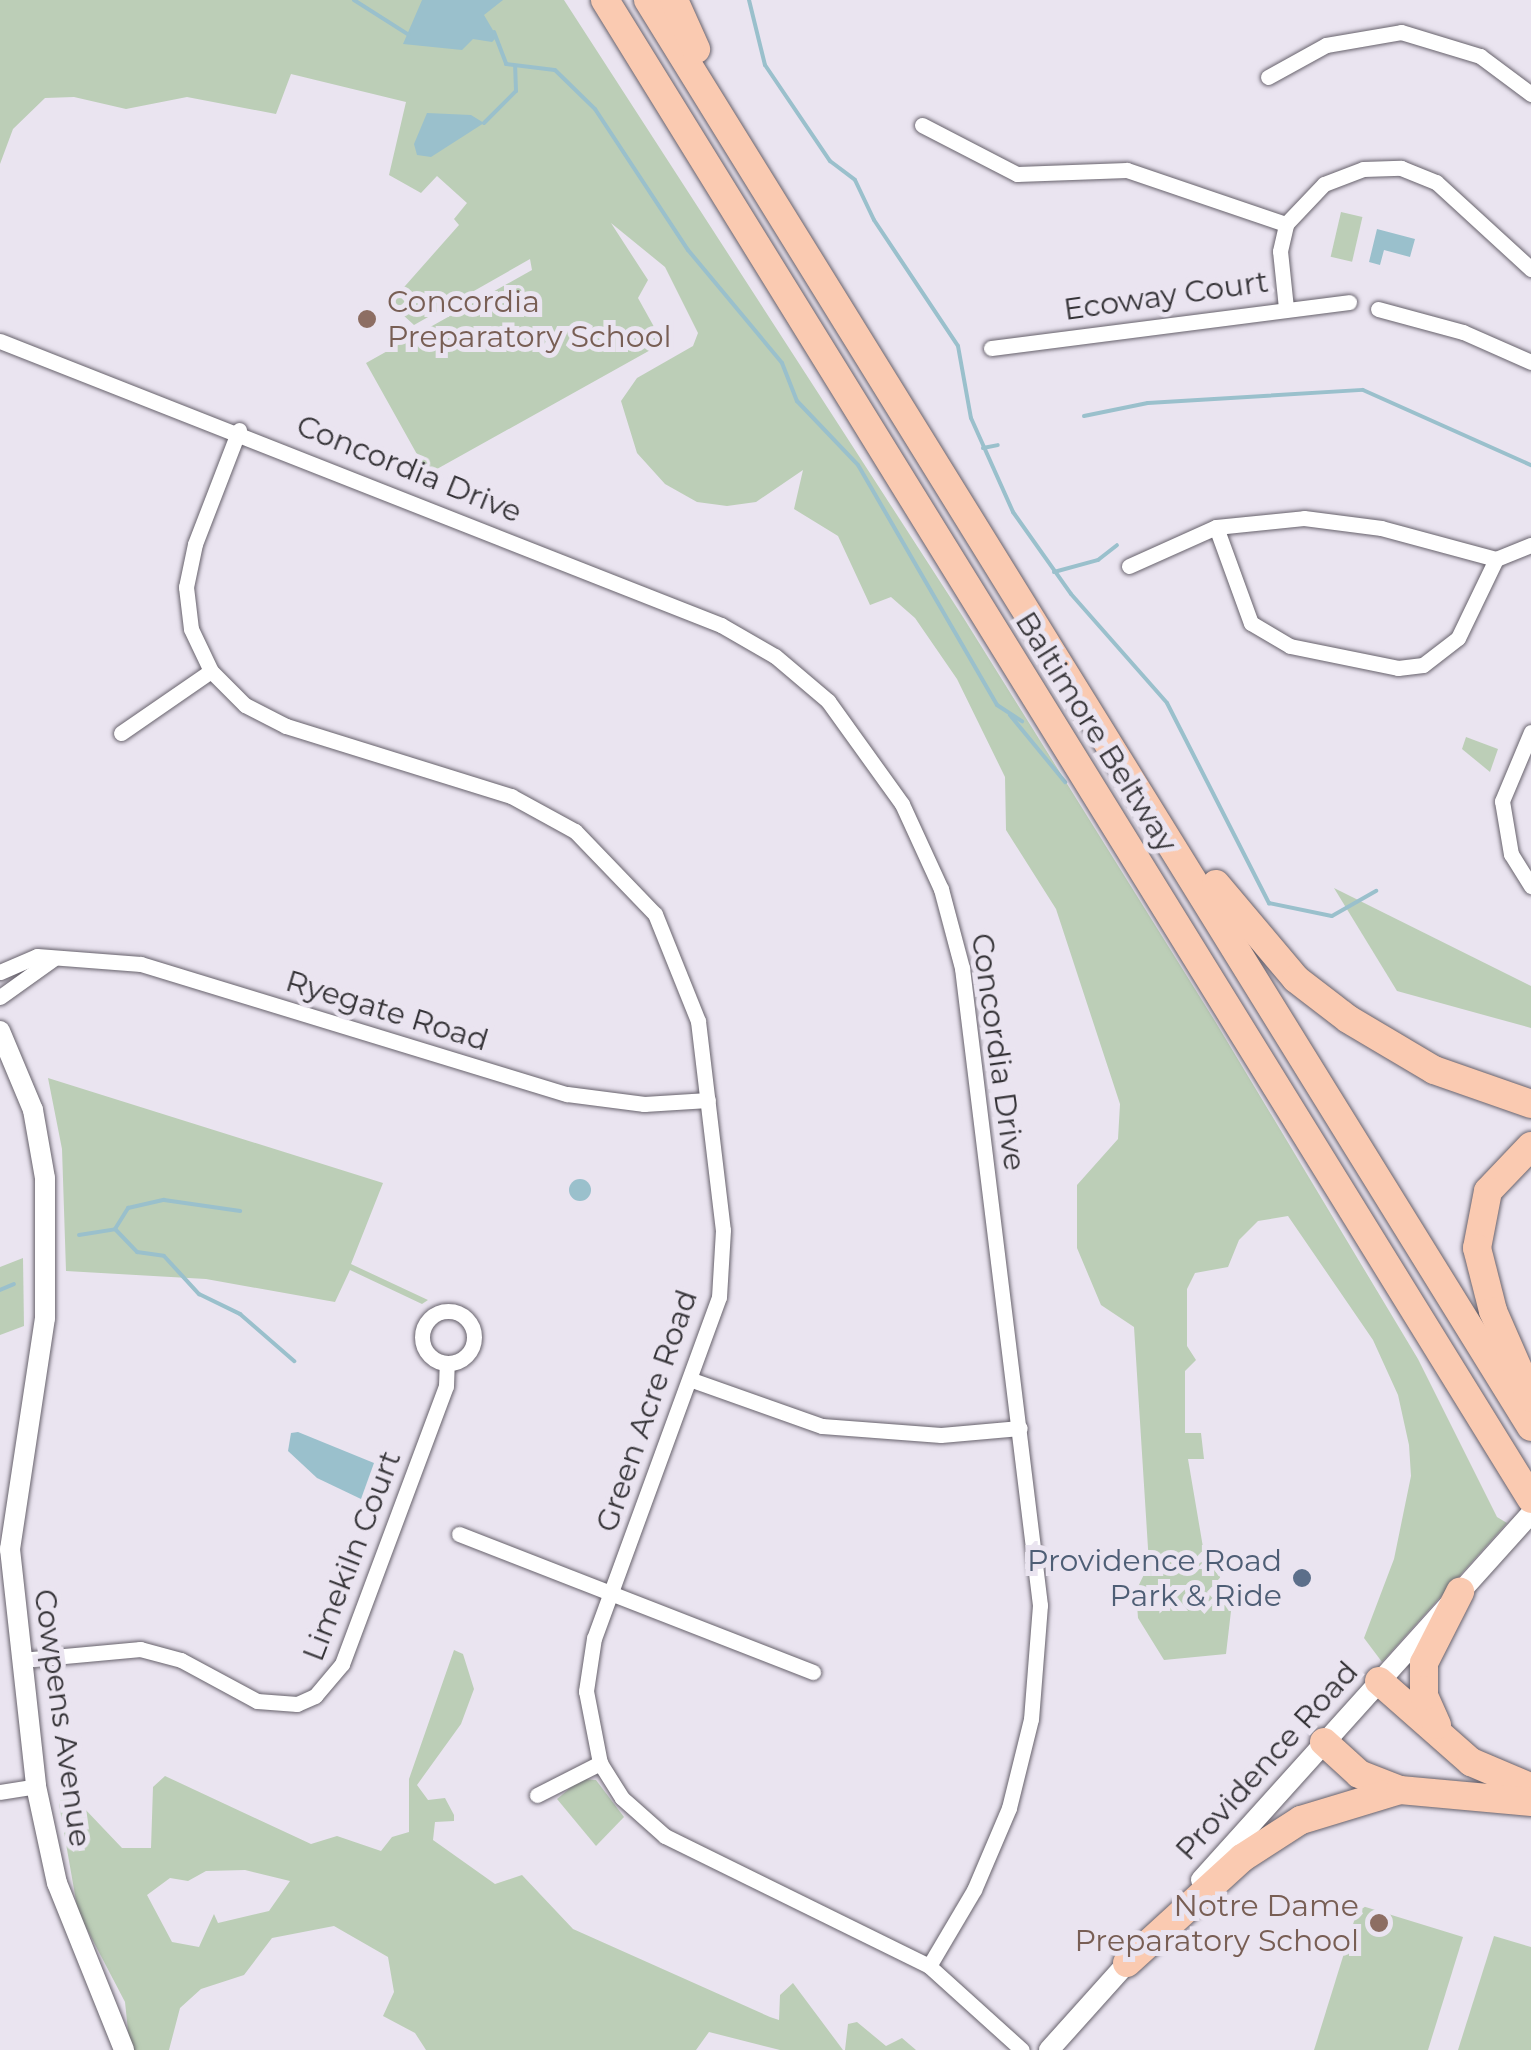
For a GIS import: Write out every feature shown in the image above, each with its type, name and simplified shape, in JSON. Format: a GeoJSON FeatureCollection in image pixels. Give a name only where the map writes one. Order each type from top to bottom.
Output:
{"type":"FeatureCollection","features":[{"type":"Feature","properties":{"kind":"highway"},"geometry":{"type":"LineString","coordinates":[[584,0],[669,103]]}},
{"type":"Feature","properties":{"kind":"highway","name":"Baltimore Beltway"},"geometry":{"type":"LineString","coordinates":[[605,0],[1530,1502]]}},
{"type":"Feature","properties":{"kind":"highway","name":"Baltimore Beltway"},"geometry":{"type":"LineString","coordinates":[[648,0],[1531,1426]]}},
{"type":"Feature","properties":{"kind":"highway"},"geometry":{"type":"LineString","coordinates":[[674,0],[744,155]]}},
{"type":"Feature","properties":{"kind":"highway"},"geometry":{"type":"LineString","coordinates":[[1036,626],[1244,926],[1296,979],[1403,1054],[1531,1104]]}},
{"type":"Feature","properties":{"kind":"highway"},"geometry":{"type":"LineString","coordinates":[[1531,1146],[1488,1191],[1477,1248],[1493,1311],[1531,1398]]}},
{"type":"Feature","properties":{"kind":"highway"},"geometry":{"type":"LineString","coordinates":[[1443,1736],[1424,1696],[1424,1662],[1460,1592]]}},
{"type":"Feature","properties":{"kind":"highway"},"geometry":{"type":"LineString","coordinates":[[1379,1681],[1490,1774],[1531,1787]]}},
{"type":"Feature","properties":{"kind":"highway"},"geometry":{"type":"LineString","coordinates":[[1324,1742],[1359,1774],[1400,1790],[1531,1802]]}},
{"type":"Feature","properties":{"kind":"highway"},"geometry":{"type":"LineString","coordinates":[[1127,1963],[1268,1839],[1334,1807],[1400,1790]]}},
{"type":"Feature","properties":{"kind":"street"},"geometry":{"type":"LineString","coordinates":[[1268,77],[1326,45],[1401,32],[1480,56],[1531,94]]}},
{"type":"Feature","properties":{"kind":"street"},"geometry":{"type":"LineString","coordinates":[[922,125],[1017,174],[1126,170],[1286,224]]}},
{"type":"Feature","properties":{"kind":"street"},"geometry":{"type":"LineString","coordinates":[[1286,308],[1280,251],[1286,224],[1309,196],[1341,176],[1401,168],[1458,198],[1531,270]]}},
{"type":"Feature","properties":{"kind":"street","name":"Ecoway Court"},"geometry":{"type":"LineString","coordinates":[[991,348],[1349,302]]}},
{"type":"Feature","properties":{"kind":"street"},"geometry":{"type":"LineString","coordinates":[[1378,308],[1463,332],[1531,362]]}},
{"type":"Feature","properties":{"kind":"street","name":"Concordia Drive"},"geometry":{"type":"LineString","coordinates":[[0,342],[239,430],[721,625],[775,656],[848,723],[915,827],[950,919],[969,1012],[1040,1605],[1032,1719],[994,1848],[929,1966]]}},
{"type":"Feature","properties":{"kind":"street","name":"Green Acre Road"},"geometry":{"type":"LineString","coordinates":[[239,430],[195,544],[186,587],[192,629],[211,671],[263,716],[512,796],[606,856],[644,900],[672,948],[698,1021],[723,1263],[692,1380],[594,1638],[586,1691],[600,1763],[622,1798],[665,1836],[929,1966],[1022,2050]]}},
{"type":"Feature","properties":{"kind":"street"},"geometry":{"type":"LineString","coordinates":[[1129,566],[1216,527],[1341,520],[1496,559],[1531,545]]}},
{"type":"Feature","properties":{"kind":"street"},"geometry":{"type":"LineString","coordinates":[[1216,527],[1251,623],[1290,646],[1398,668],[1423,664],[1458,638],[1496,559]]}},
{"type":"Feature","properties":{"kind":"street"},"geometry":{"type":"LineString","coordinates":[[121,733],[211,671]]}},
{"type":"Feature","properties":{"kind":"street"},"geometry":{"type":"LineString","coordinates":[[1531,732],[1502,800],[1511,854],[1531,886]]}},
{"type":"Feature","properties":{"kind":"street","name":"Ryegate Road"},"geometry":{"type":"LineString","coordinates":[[0,972],[37,956],[141,964],[567,1094],[644,1104],[708,1100]]}},
{"type":"Feature","properties":{"kind":"street"},"geometry":{"type":"LineString","coordinates":[[0,997],[53,959]]}},
{"type":"Feature","properties":{"kind":"street","name":"Cowpens Avenue"},"geometry":{"type":"LineString","coordinates":[[0,1031],[36,1121],[47,1236],[40,1367],[11,1534],[36,1786],[56,1883],[124,2050]]}},
{"type":"Feature","properties":{"kind":"street","name":"Limekiln Court"},"geometry":{"type":"LineString","coordinates":[[22,1660],[140,1649],[181,1660],[257,1701],[296,1704],[316,1696],[342,1664],[446,1386],[447,1364]]}},
{"type":"Feature","properties":{"kind":"street"},"geometry":{"type":"LineString","coordinates":[[692,1380],[822,1426],[941,1436],[1020,1428]]}},
{"type":"Feature","properties":{"kind":"street","name":"Providence Road"},"geometry":{"type":"LineString","coordinates":[[1049,2050],[1499,1548],[1530,1502]]}},
{"type":"Feature","properties":{"kind":"street"},"geometry":{"type":"LineString","coordinates":[[459,1534],[814,1672]]}},
{"type":"Feature","properties":{"kind":"street"},"geometry":{"type":"LineString","coordinates":[[537,1795],[600,1763]]}},
{"type":"Feature","properties":{"kind":"street"},"geometry":{"type":"LineString","coordinates":[[0,1792],[36,1786]]}},
{"type":"Feature","properties":{"kind":"green space"},"geometry":{"type":"Polygon","coordinates":[[[0,0],[564,0],[963,617],[1215,1021],[1418,1359],[1497,1517],[1507,1523],[1382,1662],[1364,1638],[1394,1559],[1411,1476],[1409,1445],[1398,1395],[1373,1340],[1288,1216],[1258,1221],[1239,1240],[1228,1267],[1195,1273],[1187,1289],[1187,1346],[1196,1360],[1185,1371],[1185,1433],[1201,1433],[1204,1459],[1188,1459],[1205,1559],[1220,1577],[1231,1611],[1226,1654],[1164,1660],[1138,1618],[1136,1591],[1149,1564],[1134,1327],[1101,1305],[1077,1248],[1077,1185],[1118,1139],[1120,1104],[1056,909],[1006,830],[1005,777],[957,679],[915,618],[891,597],[870,605],[838,536],[794,509],[803,470],[756,502],[727,506],[697,502],[665,484],[637,453],[621,401],[637,378],[693,346],[698,333],[665,267],[611,223],[648,280],[638,298],[663,343],[428,474],[366,363],[532,270],[530,259],[414,325],[390,303],[459,225],[454,219],[467,203],[437,176],[421,193],[389,175],[406,102],[291,74],[276,114],[187,97],[126,109],[74,97],[45,98],[13,129],[0,164],[0,0]]]}},
{"type":"Feature","properties":{"kind":"green space"},"geometry":{"type":"Polygon","coordinates":[[[1341,212],[1362,217],[1352,262],[1331,257],[1341,212]]]}},
{"type":"Feature","properties":{"kind":"green space"},"geometry":{"type":"Polygon","coordinates":[[[1466,737],[1498,749],[1490,772],[1462,749],[1466,737]]]}},
{"type":"Feature","properties":{"kind":"green space"},"geometry":{"type":"Polygon","coordinates":[[[1334,888],[1531,986],[1531,1028],[1397,991],[1334,888]]]}},
{"type":"Feature","properties":{"kind":"green space"},"geometry":{"type":"Polygon","coordinates":[[[48,1078],[383,1183],[351,1264],[428,1300],[422,1304],[350,1270],[335,1302],[206,1279],[66,1271],[62,1149],[48,1078]]]}},
{"type":"Feature","properties":{"kind":"green space"},"geometry":{"type":"Polygon","coordinates":[[[23,1258],[24,1326],[0,1335],[0,1267],[23,1258]]]}},
{"type":"Feature","properties":{"kind":"green space"},"geometry":{"type":"Polygon","coordinates":[[[454,1650],[463,1654],[474,1689],[461,1724],[417,1785],[428,1800],[445,1798],[454,1815],[454,1821],[435,1822],[433,1840],[495,1884],[522,1875],[573,1929],[770,2017],[779,2020],[780,1995],[793,1983],[843,2050],[780,2050],[709,2032],[696,2050],[426,2050],[415,2033],[383,2016],[394,1992],[388,1957],[334,1926],[272,1938],[244,1975],[201,1989],[180,2008],[169,2050],[130,2050],[125,2002],[78,1912],[59,1804],[64,1787],[122,1848],[151,1848],[153,1787],[165,1776],[311,1844],[337,1836],[381,1851],[392,1837],[409,1832],[409,1779],[454,1650]],[[245,1870],[206,1871],[188,1881],[170,1878],[147,1895],[172,1942],[199,1947],[214,1914],[218,1923],[269,1911],[290,1881],[245,1870]]]}},
{"type":"Feature","properties":{"kind":"green space"},"geometry":{"type":"Polygon","coordinates":[[[581,1779],[596,1780],[624,1817],[596,1846],[557,1799],[581,1779]]]}},
{"type":"Feature","properties":{"kind":"green space"},"geometry":{"type":"Polygon","coordinates":[[[1359,1905],[1463,1937],[1428,2050],[1314,2050],[1359,1905]]]}},
{"type":"Feature","properties":{"kind":"green space"},"geometry":{"type":"Polygon","coordinates":[[[1494,1936],[1531,1947],[1531,2050],[1458,2050],[1494,1936]]]}},
{"type":"Feature","properties":{"kind":"green space"},"geometry":{"type":"Polygon","coordinates":[[[857,2022],[886,2046],[902,2038],[916,2050],[845,2050],[848,2024],[857,2022]]]}},
{"type":"Feature","properties":{"kind":"water"},"geometry":{"type":"Polygon","coordinates":[[[422,0],[503,0],[484,15],[497,37],[492,42],[473,39],[462,50],[403,44],[422,0]]]}},
{"type":"Feature","properties":{"kind":"water"},"geometry":{"type":"Polygon","coordinates":[[[427,113],[471,115],[484,123],[431,157],[417,155],[414,144],[427,113]]]}},
{"type":"Feature","properties":{"kind":"water"},"geometry":{"type":"Polygon","coordinates":[[[1377,229],[1415,239],[1410,257],[1384,250],[1380,265],[1369,262],[1377,229]]]}},
{"type":"Feature","properties":{"kind":"water"},"geometry":{"type":"Polygon","coordinates":[[[580,1179],[588,1182],[588,1198],[580,1201],[572,1198],[569,1190],[572,1182],[580,1179]]]}},
{"type":"Feature","properties":{"kind":"water"},"geometry":{"type":"Polygon","coordinates":[[[298,1432],[374,1463],[361,1499],[317,1478],[288,1451],[291,1433],[298,1432]]]}},
{"type":"Feature","properties":{"kind":"waterway"},"geometry":{"type":"LineString","coordinates":[[354,0],[409,35]]}},
{"type":"Feature","properties":{"kind":"waterway"},"geometry":{"type":"LineString","coordinates":[[749,0],[765,65],[830,161],[855,180],[874,220],[958,346],[971,418],[1013,512],[1071,594],[1167,703],[1269,903],[1332,916],[1376,891]]}},
{"type":"Feature","properties":{"kind":"waterway"},"geometry":{"type":"LineString","coordinates":[[494,32],[506,64],[555,70],[595,109],[688,250],[782,363],[797,401],[858,465],[997,705],[1022,721]]}},
{"type":"Feature","properties":{"kind":"waterway"},"geometry":{"type":"LineString","coordinates":[[484,123],[516,91],[515,66]]}},
{"type":"Feature","properties":{"kind":"waterway"},"geometry":{"type":"LineString","coordinates":[[1084,416],[1148,403],[1363,390],[1531,465]]}},
{"type":"Feature","properties":{"kind":"waterway"},"geometry":{"type":"LineString","coordinates":[[983,448],[998,445]]}},
{"type":"Feature","properties":{"kind":"waterway"},"geometry":{"type":"LineString","coordinates":[[1054,572],[1098,560],[1117,545]]}},
{"type":"Feature","properties":{"kind":"waterway"},"geometry":{"type":"LineString","coordinates":[[1010,715],[1065,782]]}},
{"type":"Feature","properties":{"kind":"waterway"},"geometry":{"type":"LineString","coordinates":[[115,1229],[128,1208],[164,1200],[240,1211]]}},
{"type":"Feature","properties":{"kind":"waterway"},"geometry":{"type":"LineString","coordinates":[[79,1235],[115,1229],[137,1252],[164,1256],[199,1294],[240,1314],[294,1361]]}},
{"type":"Feature","properties":{"kind":"waterway"},"geometry":{"type":"LineString","coordinates":[[0,1290],[14,1284]]}},
{"type":"Feature","properties":{"kind":"place","name":"Concordia Preparatory School"},"geometry":{"type":"Point","coordinates":[367,319]}},
{"type":"Feature","properties":{"kind":"place","name":"Providence Road Park & Ride"},"geometry":{"type":"Point","coordinates":[1302,1578]}},
{"type":"Feature","properties":{"kind":"place","name":"Notre Dame Preparatory School"},"geometry":{"type":"Point","coordinates":[1379,1923]}}]}
